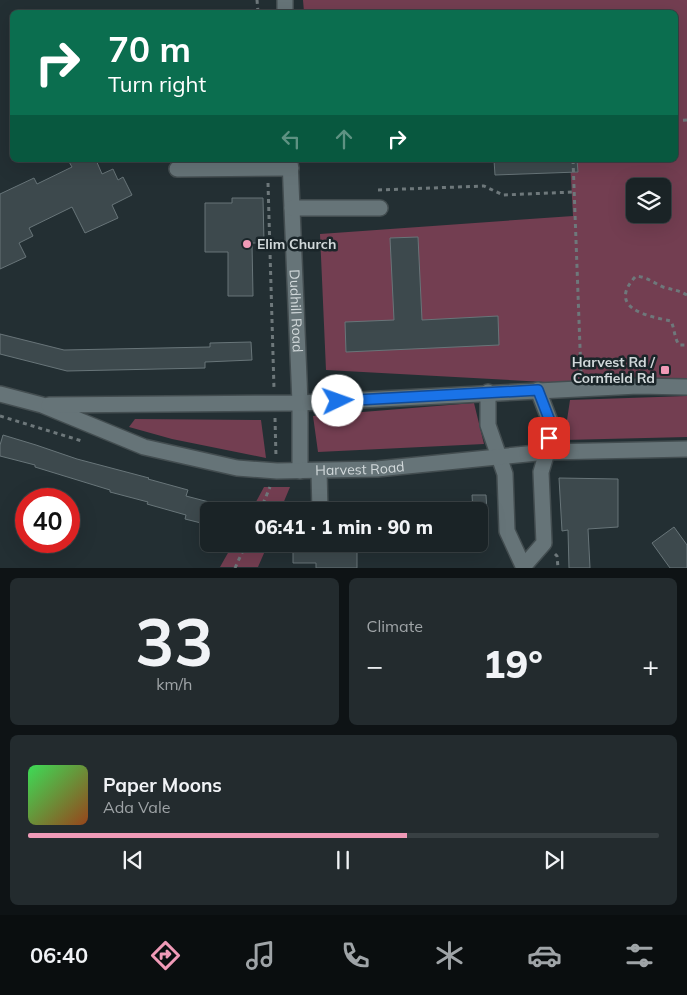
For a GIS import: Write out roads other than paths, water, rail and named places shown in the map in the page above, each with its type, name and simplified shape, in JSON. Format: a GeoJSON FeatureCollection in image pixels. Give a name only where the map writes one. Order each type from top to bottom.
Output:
{"type":"FeatureCollection","features":[{"type":"Feature","properties":{"kind":"street"},"geometry":{"type":"LineString","coordinates":[[177,169],[267,168],[290,164]]}},
{"type":"Feature","properties":{"kind":"street","name":"Dudhill Road"},"geometry":{"type":"LineString","coordinates":[[290,164],[300,403],[300,471]]}},
{"type":"Feature","properties":{"kind":"street"},"geometry":{"type":"LineString","coordinates":[[292,208],[380,208]]}},
{"type":"Feature","properties":{"kind":"street","name":"Harvest Road"},"geometry":{"type":"LineString","coordinates":[[42,405],[300,403],[488,392],[638,386],[687,387]]}},
{"type":"Feature","properties":{"kind":"street"},"geometry":{"type":"LineString","coordinates":[[488,392],[488,425],[505,474],[507,531],[524,567],[544,544],[541,472],[547,452],[551,424],[538,390]]}},
{"type":"Feature","properties":{"kind":"street","name":"Harvest Road"},"geometry":{"type":"LineString","coordinates":[[0,394],[42,405],[144,447],[237,468],[277,471],[377,469],[547,452],[687,449]]}},
{"type":"Feature","properties":{"kind":"street"},"geometry":{"type":"LineString","coordinates":[[319,471],[320,502]]}},
{"type":"Feature","properties":{"kind":"place","name":"Elim Church"},"geometry":{"type":"Point","coordinates":[247,244]}},
{"type":"Feature","properties":{"kind":"place","name":"Harvest Rd / Cornfield Rd"},"geometry":{"type":"Point","coordinates":[665,370]}}]}
